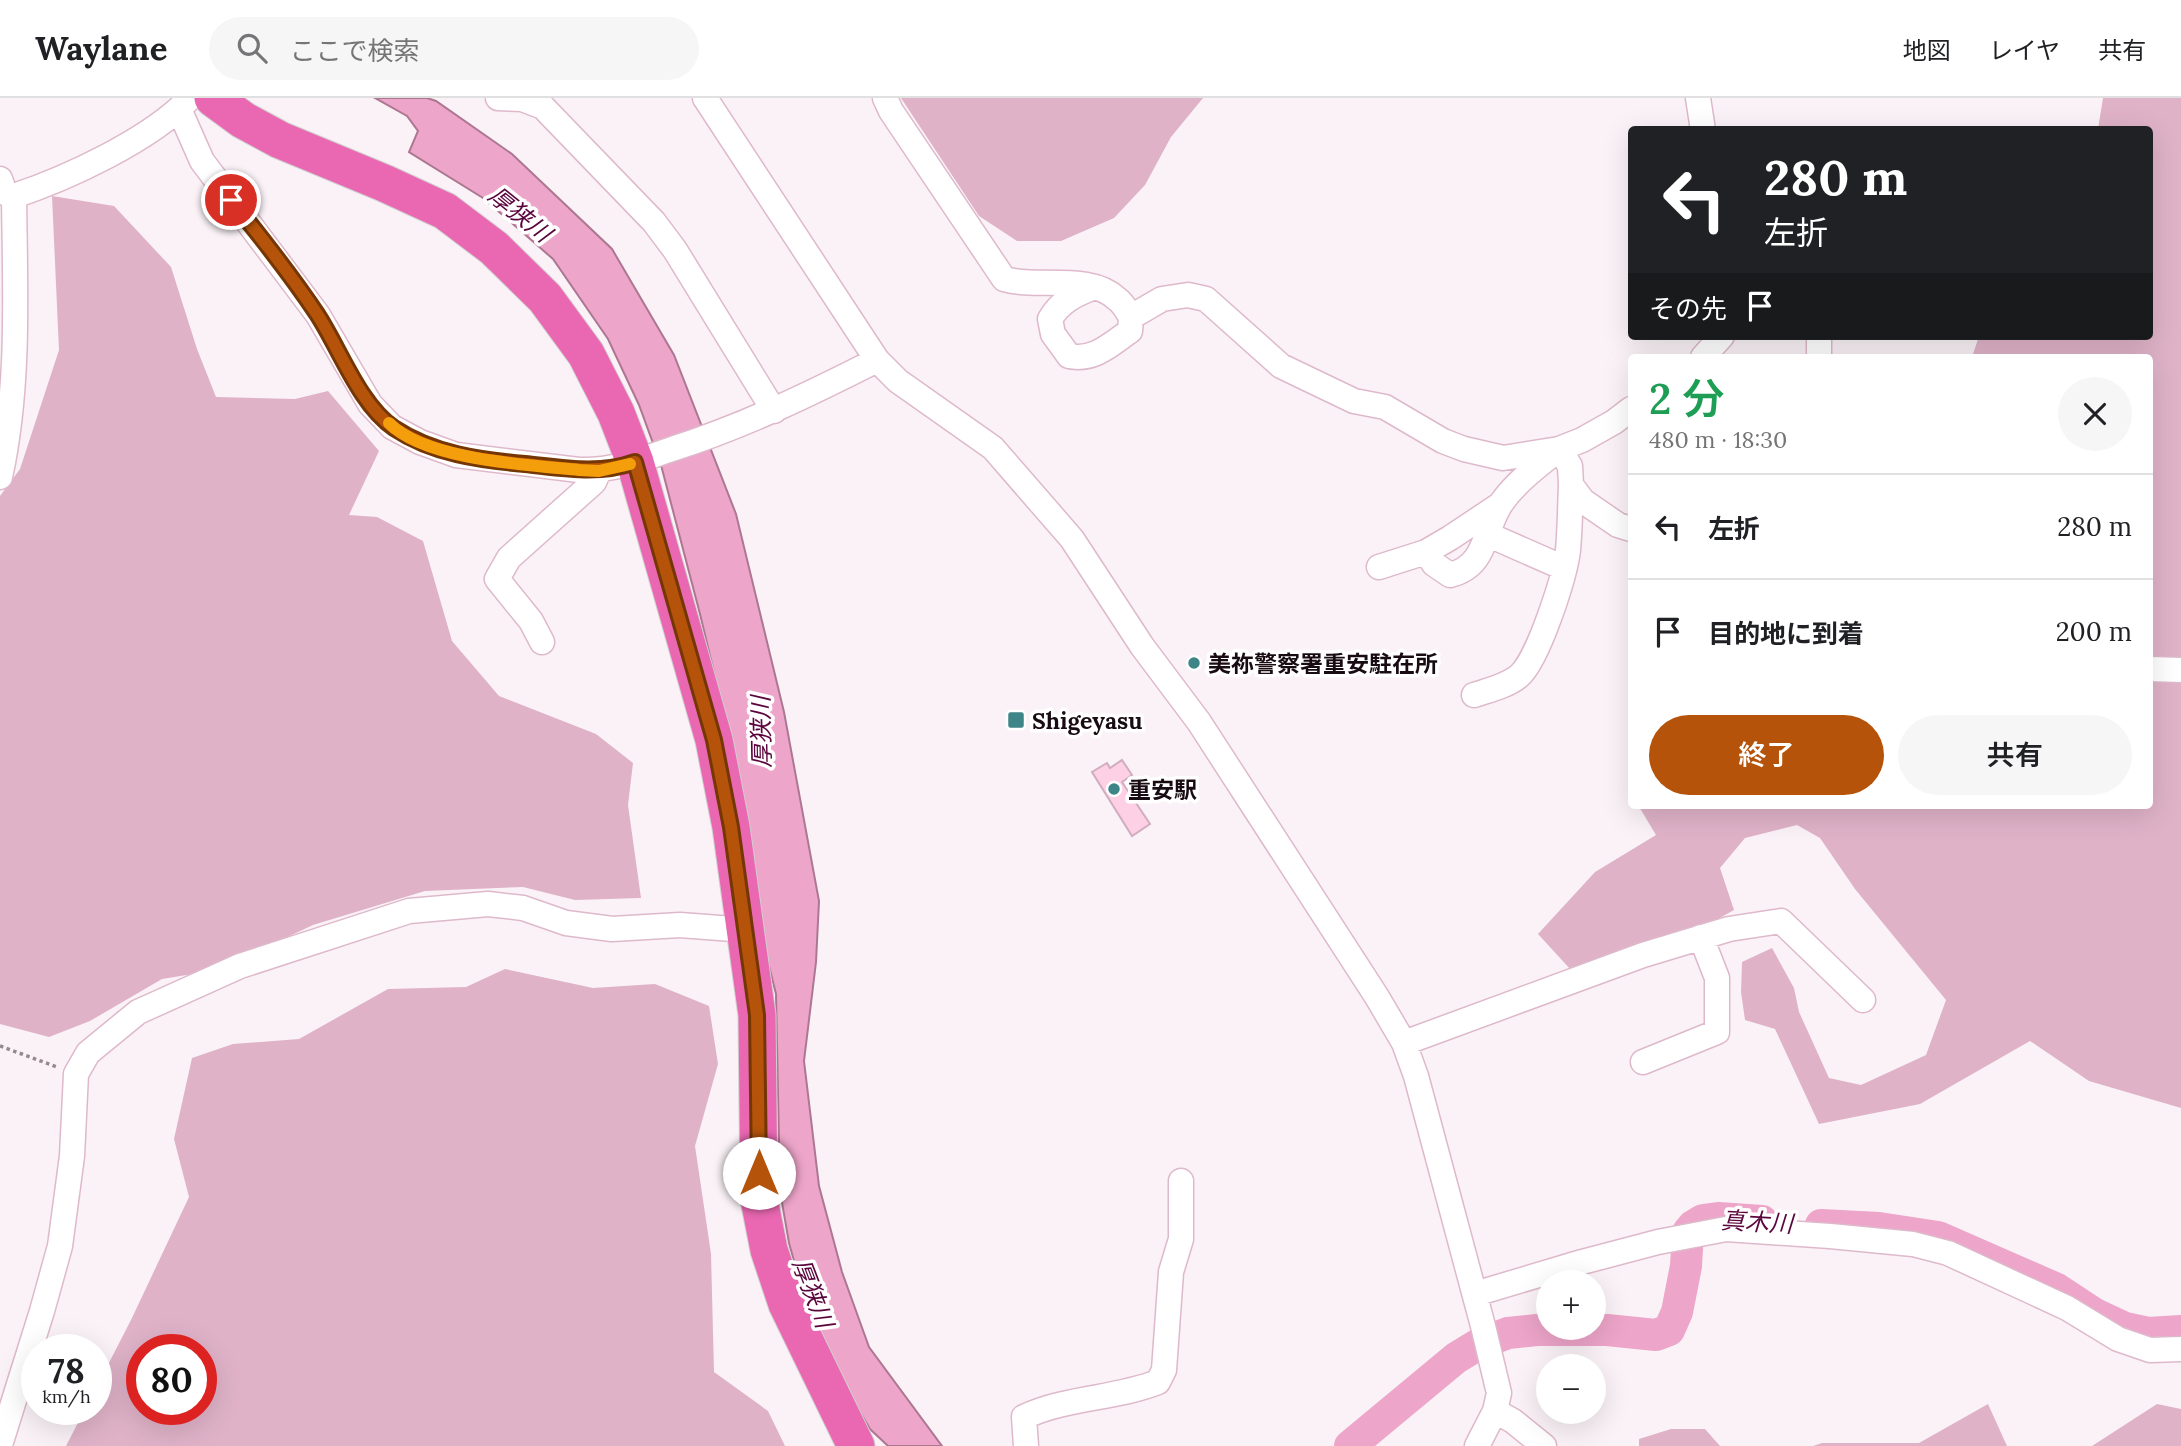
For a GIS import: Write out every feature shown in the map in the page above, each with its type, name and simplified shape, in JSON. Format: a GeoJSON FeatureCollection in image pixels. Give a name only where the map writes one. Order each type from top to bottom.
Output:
{"type":"FeatureCollection","features":[{"type":"Feature","properties":{"kind":"highway"},"geometry":{"type":"LineString","coordinates":[[194,102],[445,211],[494,248],[545,298],[586,354],[617,412],[640,460],[714,740],[731,827],[757,1015],[759,1199],[769,1250],[786,1304],[856,1446]]}},
{"type":"Feature","properties":{"kind":"street"},"geometry":{"type":"LineString","coordinates":[[514,98],[543,107],[654,222],[675,250],[774,411]]}},
{"type":"Feature","properties":{"kind":"street"},"geometry":{"type":"LineString","coordinates":[[705,98],[877,360],[898,381],[993,448],[1072,539],[1142,646],[1199,722],[1404,1043],[1416,1076],[1499,1393],[1495,1411],[1477,1446]]}},
{"type":"Feature","properties":{"kind":"street"},"geometry":{"type":"LineString","coordinates":[[885,98],[1004,279],[1014,282],[1072,283],[1092,288],[1117,298],[1131,317],[1130,331],[1099,352],[1083,359],[1069,356],[1053,334],[1050,319],[1057,307],[1070,297],[1092,288]]}},
{"type":"Feature","properties":{"kind":"street"},"geometry":{"type":"LineString","coordinates":[[1698,98],[1702,126]]}},
{"type":"Feature","properties":{"kind":"street"},"geometry":{"type":"LineString","coordinates":[[0,477],[10,432],[16,303],[7,235],[7,188],[36,189],[132,143],[194,102],[202,161],[318,315],[370,404],[392,427],[420,442],[456,455],[599,471],[725,432],[877,360]]}},
{"type":"Feature","properties":{"kind":"street"},"geometry":{"type":"LineString","coordinates":[[1131,317],[1162,299],[1188,295],[1206,299],[1281,366],[1354,401],[1385,407],[1443,441],[1464,449],[1503,458],[1567,467]]}},
{"type":"Feature","properties":{"kind":"street"},"geometry":{"type":"LineString","coordinates":[[1706,354],[1718,340]]}},
{"type":"Feature","properties":{"kind":"street"},"geometry":{"type":"LineString","coordinates":[[1474,695],[1506,684],[1520,675],[1532,659],[1568,551],[1567,467],[1582,440],[1628,411]]}},
{"type":"Feature","properties":{"kind":"street"},"geometry":{"type":"LineString","coordinates":[[1379,567],[1426,552],[1450,538],[1501,504],[1522,480],[1567,467]]}},
{"type":"Feature","properties":{"kind":"street"},"geometry":{"type":"LineString","coordinates":[[1567,467],[1583,500],[1618,525],[1628,528]]}},
{"type":"Feature","properties":{"kind":"street"},"geometry":{"type":"LineString","coordinates":[[542,642],[531,621],[497,579],[509,558],[594,482],[599,471]]}},
{"type":"Feature","properties":{"kind":"street"},"geometry":{"type":"LineString","coordinates":[[1426,552],[1434,564],[1450,575],[1462,572],[1474,562],[1489,535],[1501,504]]}},
{"type":"Feature","properties":{"kind":"street"},"geometry":{"type":"LineString","coordinates":[[1489,535],[1564,568]]}},
{"type":"Feature","properties":{"kind":"street"},"geometry":{"type":"LineString","coordinates":[[2153,669],[2181,670]]}},
{"type":"Feature","properties":{"kind":"street"},"geometry":{"type":"LineString","coordinates":[[0,1445],[60,1245],[72,1156],[76,1074],[88,1053],[138,1012],[240,966],[409,911],[488,904],[523,908],[566,923],[612,929],[680,925],[746,930]]}},
{"type":"Feature","properties":{"kind":"street"},"geometry":{"type":"LineString","coordinates":[[1404,1043],[1643,955],[1729,929],[1781,921],[1863,1000]]}},
{"type":"Feature","properties":{"kind":"street"},"geometry":{"type":"LineString","coordinates":[[1643,1062],[1717,1032],[1717,978],[1701,937]]}},
{"type":"Feature","properties":{"kind":"street"},"geometry":{"type":"LineString","coordinates":[[1026,1446],[1024,1417],[1040,1410],[1135,1392],[1158,1382],[1164,1370],[1171,1272],[1181,1239],[1181,1181]]}},
{"type":"Feature","properties":{"kind":"street"},"geometry":{"type":"LineString","coordinates":[[1475,1294],[1658,1242],[1726,1229],[1830,1236],[1913,1244],[1948,1252],[2067,1308],[2118,1339],[2150,1350],[2181,1349]]}},
{"type":"Feature","properties":{"kind":"street"},"geometry":{"type":"LineString","coordinates":[[1495,1411],[1513,1421],[1544,1446]]}},
{"type":"Feature","properties":{"kind":"path"},"geometry":{"type":"LineString","coordinates":[[0,1046],[76,1074]]}},
{"type":"Feature","properties":{"kind":"shaded area"},"geometry":{"type":"Polygon","coordinates":[[[901,98],[1203,98],[1171,137],[1145,185],[1114,218],[1061,241],[1017,241],[979,216],[901,98]]]}},
{"type":"Feature","properties":{"kind":"shaded area"},"geometry":{"type":"Polygon","coordinates":[[[2103,98],[2181,98],[2181,1108],[2089,1081],[2030,1041],[1920,1104],[1819,1124],[1775,1029],[1745,1020],[1741,992],[1742,962],[1772,948],[1794,988],[1799,1012],[1829,1078],[1861,1085],[1926,1055],[1946,1000],[1855,889],[1820,838],[1797,825],[1745,838],[1720,868],[1734,910],[1691,934],[1571,970],[1538,934],[1595,872],[1656,835],[1640,809],[2153,809],[2153,354],[1973,354],[1978,340],[2153,340],[2153,126],[2098,126],[2103,98]]]}},
{"type":"Feature","properties":{"kind":"shaded area"},"geometry":{"type":"Polygon","coordinates":[[[52,196],[114,206],[171,267],[197,349],[216,397],[295,399],[328,391],[379,451],[349,515],[377,517],[423,541],[452,641],[499,696],[596,734],[633,763],[628,805],[641,898],[575,900],[523,887],[425,891],[313,925],[217,970],[162,979],[90,1021],[49,1037],[0,1024],[0,496],[20,469],[59,350],[52,196]]]}},
{"type":"Feature","properties":{"kind":"shaded area"},"geometry":{"type":"Polygon","coordinates":[[[505,969],[593,988],[655,984],[709,1006],[718,1064],[695,1146],[711,1254],[714,1372],[768,1411],[785,1446],[66,1446],[77,1425],[112,1425],[112,1357],[189,1197],[174,1139],[192,1058],[233,1044],[299,1039],[388,989],[466,987],[505,969]]]}},
{"type":"Feature","properties":{"kind":"shaded area"},"geometry":{"type":"Polygon","coordinates":[[[1988,1404],[2007,1446],[1813,1446],[1822,1443],[1919,1443],[1988,1404]]]}},
{"type":"Feature","properties":{"kind":"shaded area"},"geometry":{"type":"Polygon","coordinates":[[[2157,1404],[2181,1409],[2181,1446],[2092,1446],[2157,1404]]]}},
{"type":"Feature","properties":{"kind":"shaded area"},"geometry":{"type":"Polygon","coordinates":[[[1671,1429],[1705,1429],[1720,1446],[1639,1446],[1639,1439],[1671,1429]]]}},
{"type":"Feature","properties":{"kind":"water","name":"厚狭川"},"geometry":{"type":"Polygon","coordinates":[[[375,98],[427,98],[436,101],[512,154],[612,249],[674,355],[736,514],[784,712],[819,901],[816,962],[804,1061],[819,1186],[842,1272],[869,1347],[942,1446],[888,1446],[870,1429],[839,1377],[805,1300],[789,1243],[780,1191],[776,994],[761,934],[737,769],[661,465],[639,405],[608,339],[553,259],[483,198],[409,152],[418,131],[407,116],[375,98]]]}},
{"type":"Feature","properties":{"kind":"building"},"geometry":{"type":"Polygon","coordinates":[[[1122,760],[1132,775],[1122,782],[1150,824],[1132,836],[1092,772],[1107,763],[1110,768],[1122,760]]]}},
{"type":"Feature","properties":{"kind":"waterway","name":"真木川"},"geometry":{"type":"LineString","coordinates":[[1350,1446],[1456,1358],[1479,1344],[1508,1333],[1537,1330],[1607,1330],[1656,1335],[1669,1330],[1677,1312],[1686,1266],[1688,1232],[1693,1226],[1703,1220],[1718,1218],[1762,1221]]}},
{"type":"Feature","properties":{"kind":"waterway","name":"真木川"},"geometry":{"type":"LineString","coordinates":[[1821,1225],[1879,1228],[1938,1237],[2057,1289],[2095,1314],[2125,1328],[2148,1333],[2181,1331]]}},
{"type":"Feature","properties":{"kind":"slow traffic"},"geometry":{"type":"LineString","coordinates":[[389,423],[420,442],[456,455],[579,470],[599,471],[630,464]]}},
{"type":"Feature","properties":{"kind":"place","name":"美祢警察署重安駐在所"},"geometry":{"type":"Point","coordinates":[1194,663]}},
{"type":"Feature","properties":{"kind":"place","name":"Shigeyasu"},"geometry":{"type":"Point","coordinates":[1016,720]}},
{"type":"Feature","properties":{"kind":"place","name":"重安駅"},"geometry":{"type":"Point","coordinates":[1114,789]}},
{"type":"Feature","properties":{"kind":"route"},"geometry":{"type":"LineString","coordinates":[[231,200],[318,315],[370,404],[392,427],[420,442],[456,455],[510,463],[599,471],[635,462],[714,740],[731,827],[757,1015],[759,1173]]}}]}
